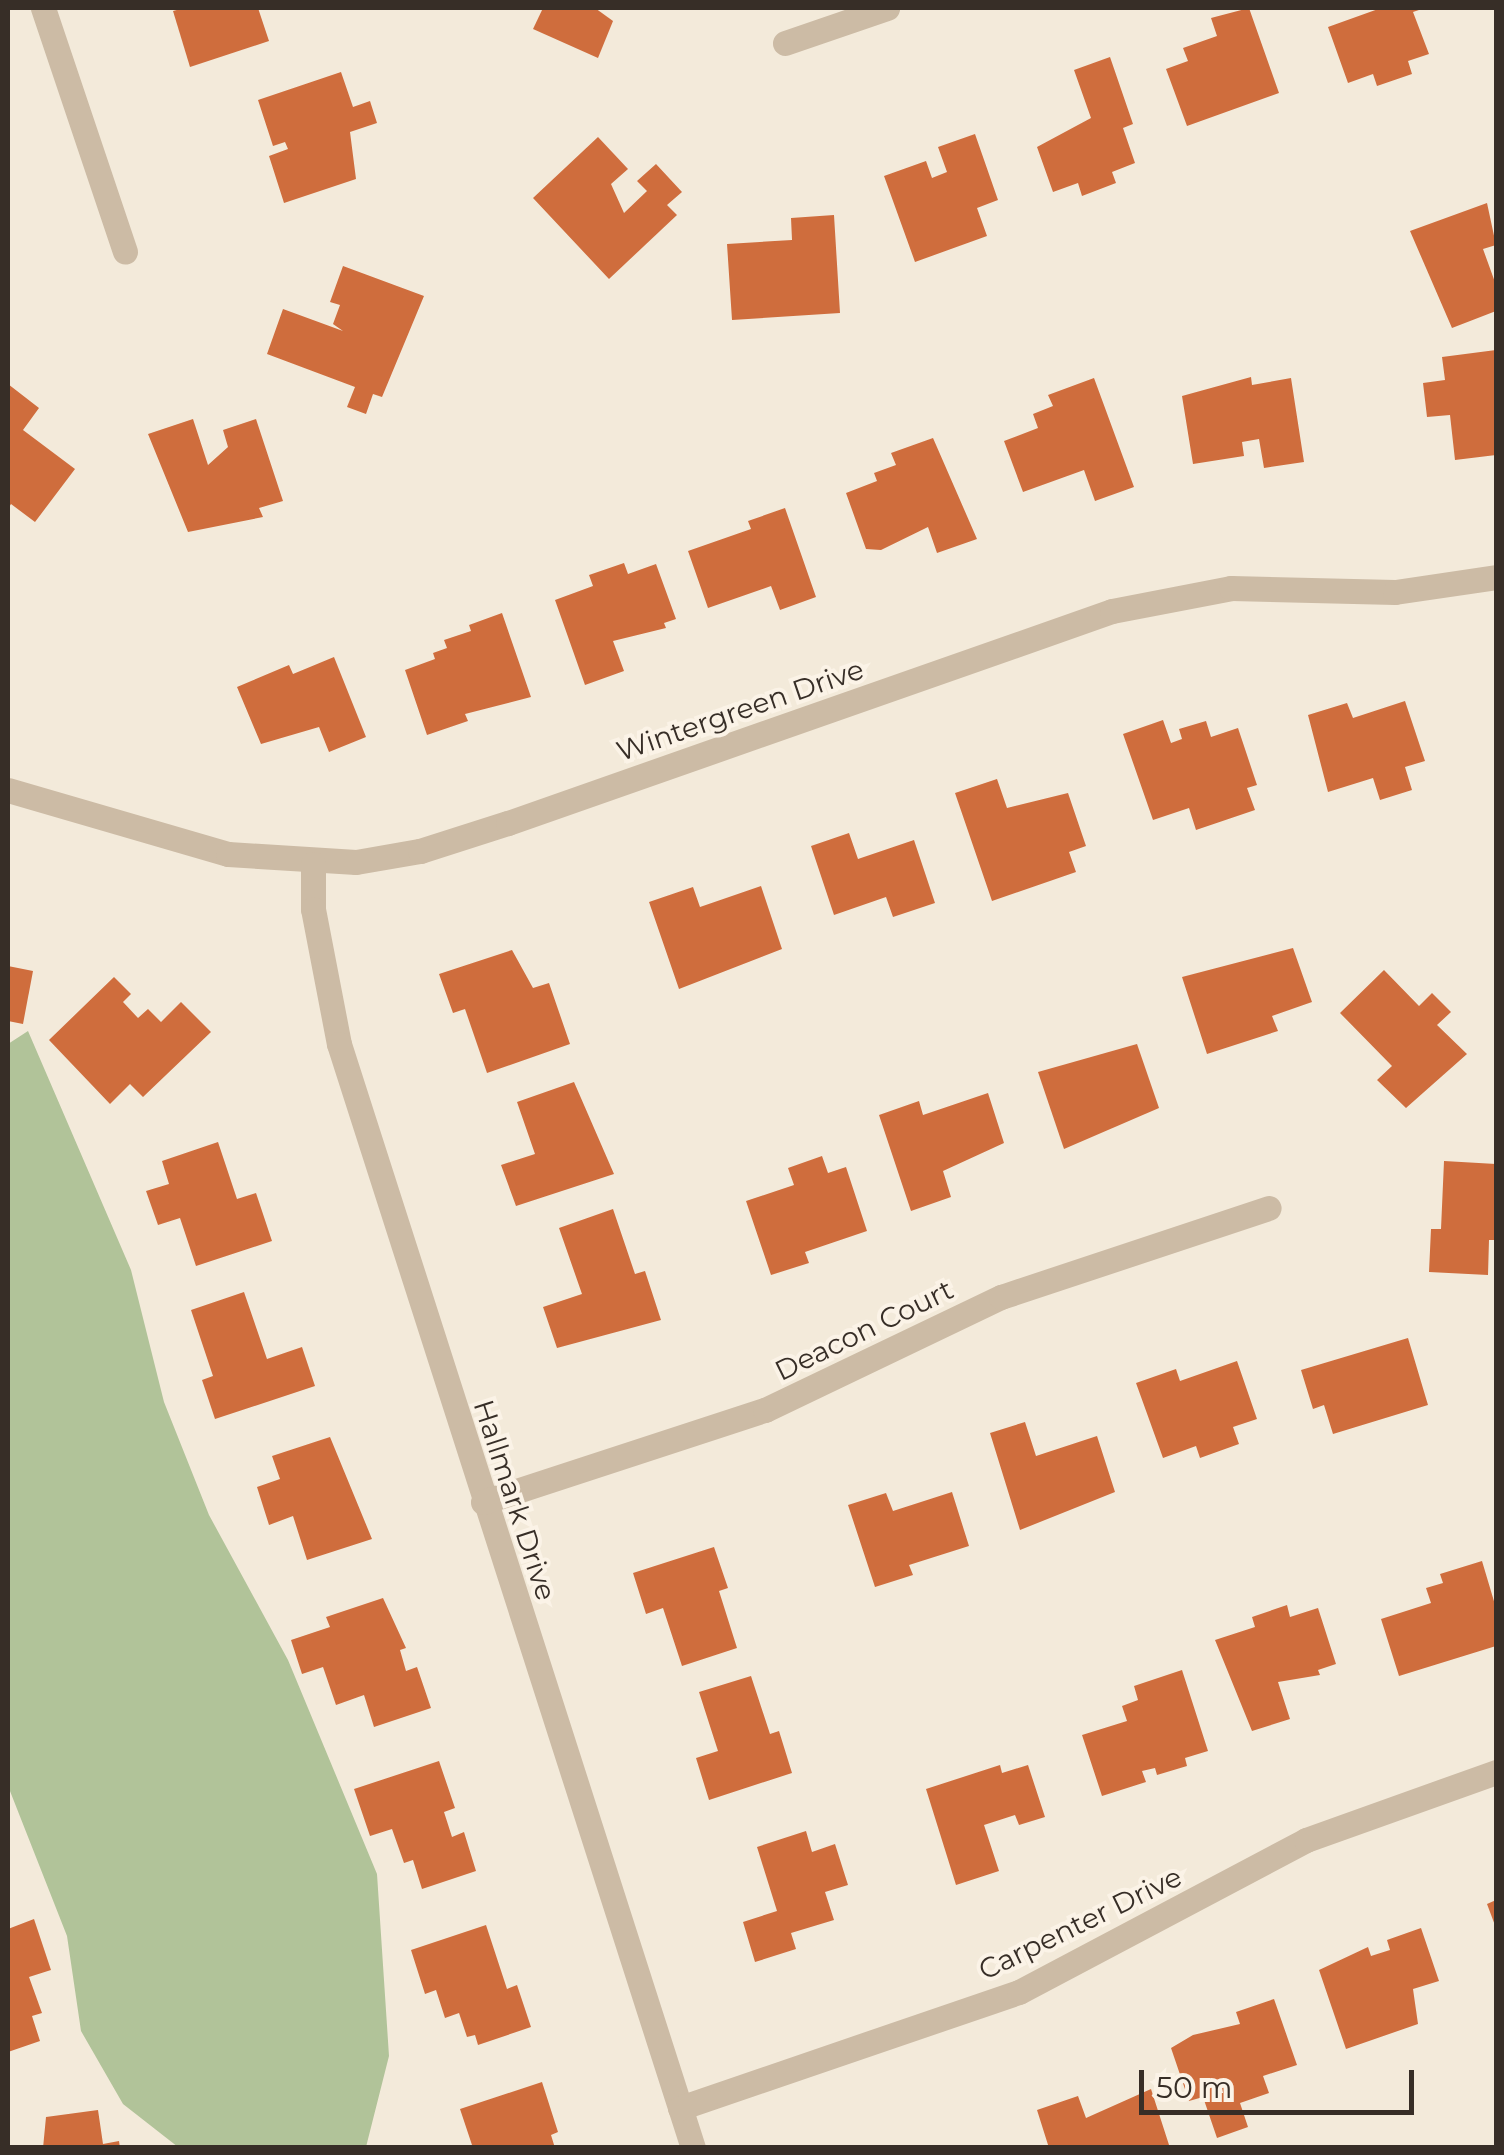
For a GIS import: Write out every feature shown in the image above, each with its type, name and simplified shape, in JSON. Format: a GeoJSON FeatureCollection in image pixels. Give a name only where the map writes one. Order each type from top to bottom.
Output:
{"type":"FeatureCollection","features":[{"type":"Feature","properties":{"kind":"street"},"geometry":{"type":"LineString","coordinates":[[43,8],[125,252]]}},
{"type":"Feature","properties":{"kind":"street"},"geometry":{"type":"LineString","coordinates":[[784,44],[887,8]]}},
{"type":"Feature","properties":{"kind":"street","name":"Wintergreen Drive"},"geometry":{"type":"LineString","coordinates":[[8,790],[228,854],[312,864],[420,851],[1144,603],[1231,588],[1395,592],[1496,577]]}},
{"type":"Feature","properties":{"kind":"street","name":"Hallmark Drive"},"geometry":{"type":"LineString","coordinates":[[312,864],[313,910],[339,1044],[693,2148]]}},
{"type":"Feature","properties":{"kind":"street","name":"Deacon Court"},"geometry":{"type":"LineString","coordinates":[[483,1502],[765,1410],[1001,1297],[1269,1208]]}},
{"type":"Feature","properties":{"kind":"street","name":"Carpenter Drive"},"geometry":{"type":"LineString","coordinates":[[680,2108],[1018,1992],[1306,1840],[1380,1808],[1496,1772]]}},
{"type":"Feature","properties":{"kind":"green space"},"geometry":{"type":"Polygon","coordinates":[[[28,1031],[131,1270],[164,1402],[209,1515],[288,1660],[377,1874],[389,2056],[366,2147],[178,2147],[123,2104],[81,2031],[67,1936],[8,1786],[8,1044],[28,1031]]]}},
{"type":"Feature","properties":{"kind":"building"},"geometry":{"type":"Polygon","coordinates":[[[258,8],[269,41],[190,67],[173,11],[258,8]]]}},
{"type":"Feature","properties":{"kind":"building"},"geometry":{"type":"Polygon","coordinates":[[[543,8],[595,8],[613,21],[598,58],[533,29],[543,8]]]}},
{"type":"Feature","properties":{"kind":"building"},"geometry":{"type":"Polygon","coordinates":[[[1249,8],[1279,93],[1187,126],[1166,69],[1188,61],[1183,48],[1217,36],[1211,18],[1249,8]]]}},
{"type":"Feature","properties":{"kind":"building"},"geometry":{"type":"Polygon","coordinates":[[[1381,8],[1425,8],[1413,12],[1429,54],[1408,61],[1412,74],[1377,86],[1373,74],[1348,83],[1328,27],[1381,8]]]}},
{"type":"Feature","properties":{"kind":"building"},"geometry":{"type":"Polygon","coordinates":[[[1110,57],[1133,124],[1123,128],[1135,163],[1112,172],[1116,183],[1082,196],[1078,183],[1053,192],[1037,147],[1091,118],[1074,70],[1110,57]]]}},
{"type":"Feature","properties":{"kind":"building"},"geometry":{"type":"Polygon","coordinates":[[[341,72],[353,107],[370,101],[377,123],[350,132],[356,179],[284,203],[269,156],[288,149],[285,142],[273,146],[258,100],[341,72]]]}},
{"type":"Feature","properties":{"kind":"building"},"geometry":{"type":"Polygon","coordinates":[[[975,134],[998,200],[977,208],[987,236],[915,262],[884,176],[926,161],[932,178],[947,172],[938,147],[975,134]]]}},
{"type":"Feature","properties":{"kind":"building"},"geometry":{"type":"Polygon","coordinates":[[[598,137],[628,169],[611,184],[624,213],[647,191],[637,181],[656,164],[682,192],[667,205],[677,215],[609,279],[533,198],[598,137]]]}},
{"type":"Feature","properties":{"kind":"building"},"geometry":{"type":"Polygon","coordinates":[[[1487,203],[1496,245],[1483,249],[1496,285],[1496,311],[1452,328],[1410,231],[1487,203]]]}},
{"type":"Feature","properties":{"kind":"building"},"geometry":{"type":"Polygon","coordinates":[[[834,215],[840,313],[732,320],[727,244],[792,240],[791,218],[834,215]]]}},
{"type":"Feature","properties":{"kind":"building"},"geometry":{"type":"Polygon","coordinates":[[[343,266],[424,296],[382,397],[373,394],[366,414],[347,407],[355,387],[267,354],[283,309],[343,331],[333,324],[340,305],[330,302],[343,266]]]}},
{"type":"Feature","properties":{"kind":"building"},"geometry":{"type":"Polygon","coordinates":[[[1496,350],[1496,455],[1455,460],[1450,415],[1427,417],[1423,383],[1445,380],[1442,357],[1496,350]]]}},
{"type":"Feature","properties":{"kind":"building"},"geometry":{"type":"Polygon","coordinates":[[[1251,377],[1252,385],[1291,378],[1304,462],[1264,468],[1259,439],[1242,442],[1244,456],[1193,464],[1182,396],[1251,377]]]}},
{"type":"Feature","properties":{"kind":"building"},"geometry":{"type":"Polygon","coordinates":[[[1094,378],[1134,487],[1095,501],[1084,470],[1023,492],[1004,441],[1038,428],[1033,414],[1053,406],[1048,395],[1094,378]]]}},
{"type":"Feature","properties":{"kind":"building"},"geometry":{"type":"Polygon","coordinates":[[[8,384],[39,408],[23,430],[75,469],[35,522],[11,504],[8,509],[8,384]]]}},
{"type":"Feature","properties":{"kind":"building"},"geometry":{"type":"Polygon","coordinates":[[[193,419],[208,465],[228,447],[223,430],[256,419],[283,501],[259,508],[263,517],[188,532],[148,434],[193,419]]]}},
{"type":"Feature","properties":{"kind":"building"},"geometry":{"type":"Polygon","coordinates":[[[933,438],[977,539],[937,553],[928,527],[881,550],[866,549],[846,493],[877,481],[874,473],[896,465],[891,453],[933,438]]]}},
{"type":"Feature","properties":{"kind":"building"},"geometry":{"type":"Polygon","coordinates":[[[785,508],[816,597],[780,610],[771,586],[708,608],[688,551],[751,529],[748,521],[785,508]]]}},
{"type":"Feature","properties":{"kind":"building"},"geometry":{"type":"Polygon","coordinates":[[[624,563],[628,574],[656,564],[676,619],[664,623],[666,628],[613,641],[624,671],[585,685],[555,600],[593,586],[589,575],[624,563]]]}},
{"type":"Feature","properties":{"kind":"building"},"geometry":{"type":"Polygon","coordinates":[[[502,613],[531,697],[465,714],[468,721],[427,735],[405,670],[435,659],[433,653],[447,648],[444,640],[471,631],[469,625],[502,613]]]}},
{"type":"Feature","properties":{"kind":"building"},"geometry":{"type":"Polygon","coordinates":[[[334,657],[366,737],[329,752],[319,727],[261,744],[237,687],[289,665],[293,674],[334,657]]]}},
{"type":"Feature","properties":{"kind":"building"},"geometry":{"type":"Polygon","coordinates":[[[1405,701],[1425,761],[1405,767],[1412,790],[1380,800],[1373,778],[1328,792],[1308,715],[1347,703],[1353,718],[1405,701]]]}},
{"type":"Feature","properties":{"kind":"building"},"geometry":{"type":"Polygon","coordinates":[[[1163,720],[1171,743],[1182,739],[1179,729],[1206,721],[1211,737],[1238,728],[1257,785],[1247,788],[1255,810],[1196,830],[1189,808],[1153,820],[1123,734],[1163,720]]]}},
{"type":"Feature","properties":{"kind":"building"},"geometry":{"type":"Polygon","coordinates":[[[997,779],[1007,808],[1068,793],[1086,846],[1069,852],[1076,872],[992,901],[955,793],[997,779]]]}},
{"type":"Feature","properties":{"kind":"building"},"geometry":{"type":"Polygon","coordinates":[[[849,833],[858,859],[914,840],[935,903],[893,917],[886,897],[834,915],[811,846],[849,833]]]}},
{"type":"Feature","properties":{"kind":"building"},"geometry":{"type":"Polygon","coordinates":[[[761,886],[782,949],[679,989],[649,902],[693,887],[700,907],[761,886]]]}},
{"type":"Feature","properties":{"kind":"building"},"geometry":{"type":"Polygon","coordinates":[[[1293,948],[1312,1002],[1272,1016],[1278,1031],[1207,1054],[1182,977],[1293,948]]]}},
{"type":"Feature","properties":{"kind":"building"},"geometry":{"type":"Polygon","coordinates":[[[512,950],[533,988],[549,983],[570,1044],[487,1073],[465,1009],[453,1013],[439,974],[512,950]]]}},
{"type":"Feature","properties":{"kind":"building"},"geometry":{"type":"Polygon","coordinates":[[[8,966],[33,971],[23,1024],[8,1021],[8,966]]]}},
{"type":"Feature","properties":{"kind":"building"},"geometry":{"type":"Polygon","coordinates":[[[1384,970],[1419,1006],[1432,993],[1451,1012],[1437,1025],[1467,1054],[1406,1108],[1377,1080],[1392,1066],[1340,1013],[1384,970]]]}},
{"type":"Feature","properties":{"kind":"building"},"geometry":{"type":"Polygon","coordinates":[[[114,977],[131,994],[123,1002],[138,1018],[148,1009],[161,1022],[181,1002],[211,1032],[143,1097],[130,1084],[110,1104],[49,1040],[114,977]]]}},
{"type":"Feature","properties":{"kind":"building"},"geometry":{"type":"Polygon","coordinates":[[[1137,1044],[1159,1108],[1064,1149],[1038,1072],[1137,1044]]]}},
{"type":"Feature","properties":{"kind":"building"},"geometry":{"type":"Polygon","coordinates":[[[574,1082],[614,1174],[516,1206],[501,1165],[535,1154],[517,1102],[574,1082]]]}},
{"type":"Feature","properties":{"kind":"building"},"geometry":{"type":"Polygon","coordinates":[[[988,1093],[1004,1143],[943,1171],[951,1197],[911,1211],[879,1115],[919,1101],[923,1115],[988,1093]]]}},
{"type":"Feature","properties":{"kind":"building"},"geometry":{"type":"Polygon","coordinates":[[[218,1142],[237,1199],[256,1193],[272,1241],[196,1266],[180,1218],[158,1225],[146,1191],[169,1184],[162,1161],[218,1142]]]}},
{"type":"Feature","properties":{"kind":"building"},"geometry":{"type":"Polygon","coordinates":[[[822,1156],[828,1173],[846,1167],[867,1231],[805,1252],[809,1263],[771,1275],[746,1201],[794,1185],[788,1168],[822,1156]]]}},
{"type":"Feature","properties":{"kind":"building"},"geometry":{"type":"Polygon","coordinates":[[[1444,1161],[1496,1164],[1496,1240],[1489,1240],[1488,1275],[1429,1272],[1431,1229],[1441,1229],[1444,1161]]]}},
{"type":"Feature","properties":{"kind":"building"},"geometry":{"type":"Polygon","coordinates":[[[613,1209],[635,1274],[645,1271],[661,1320],[557,1348],[543,1307],[582,1294],[559,1228],[613,1209]]]}},
{"type":"Feature","properties":{"kind":"building"},"geometry":{"type":"Polygon","coordinates":[[[244,1292],[267,1359],[302,1347],[315,1386],[215,1419],[202,1380],[213,1376],[191,1310],[244,1292]]]}},
{"type":"Feature","properties":{"kind":"building"},"geometry":{"type":"Polygon","coordinates":[[[1408,1338],[1428,1405],[1333,1434],[1324,1405],[1313,1409],[1301,1370],[1408,1338]]]}},
{"type":"Feature","properties":{"kind":"building"},"geometry":{"type":"Polygon","coordinates":[[[1237,1361],[1257,1419],[1233,1427],[1239,1444],[1200,1458],[1196,1446],[1163,1458],[1136,1383],[1176,1369],[1180,1381],[1237,1361]]]}},
{"type":"Feature","properties":{"kind":"building"},"geometry":{"type":"Polygon","coordinates":[[[1025,1422],[1036,1456],[1097,1436],[1115,1492],[1020,1530],[990,1433],[1025,1422]]]}},
{"type":"Feature","properties":{"kind":"building"},"geometry":{"type":"Polygon","coordinates":[[[330,1437],[372,1539],[307,1560],[293,1516],[269,1525],[257,1487],[280,1479],[272,1456],[330,1437]]]}},
{"type":"Feature","properties":{"kind":"building"},"geometry":{"type":"Polygon","coordinates":[[[952,1492],[969,1546],[909,1565],[913,1575],[875,1587],[848,1505],[886,1493],[893,1511],[952,1492]]]}},
{"type":"Feature","properties":{"kind":"building"},"geometry":{"type":"Polygon","coordinates":[[[714,1547],[728,1588],[719,1591],[737,1648],[682,1666],[663,1608],[646,1614],[633,1573],[714,1547]]]}},
{"type":"Feature","properties":{"kind":"building"},"geometry":{"type":"Polygon","coordinates":[[[1482,1561],[1496,1608],[1496,1646],[1399,1676],[1381,1619],[1431,1603],[1426,1588],[1443,1583],[1440,1574],[1482,1561]]]}},
{"type":"Feature","properties":{"kind":"building"},"geometry":{"type":"Polygon","coordinates":[[[383,1598],[406,1648],[400,1650],[406,1671],[417,1667],[431,1708],[374,1727],[364,1695],[336,1705],[323,1667],[302,1674],[291,1640],[330,1627],[326,1617],[383,1598]]]}},
{"type":"Feature","properties":{"kind":"building"},"geometry":{"type":"Polygon","coordinates":[[[1287,1605],[1290,1617],[1318,1608],[1336,1664],[1318,1670],[1320,1675],[1278,1682],[1290,1719],[1252,1731],[1215,1640],[1255,1627],[1252,1617],[1287,1605]]]}},
{"type":"Feature","properties":{"kind":"building"},"geometry":{"type":"Polygon","coordinates":[[[1182,1670],[1208,1751],[1185,1758],[1187,1766],[1157,1775],[1155,1768],[1142,1771],[1146,1782],[1102,1796],[1082,1735],[1127,1721],[1122,1706],[1138,1700],[1134,1686],[1182,1670]]]}},
{"type":"Feature","properties":{"kind":"building"},"geometry":{"type":"Polygon","coordinates":[[[751,1676],[770,1734],[779,1731],[792,1773],[709,1800],[696,1758],[718,1751],[699,1692],[751,1676]]]}},
{"type":"Feature","properties":{"kind":"building"},"geometry":{"type":"Polygon","coordinates":[[[439,1761],[455,1808],[444,1812],[452,1837],[464,1832],[476,1871],[422,1889],[413,1860],[404,1863],[392,1829],[370,1836],[354,1789],[439,1761]]]}},
{"type":"Feature","properties":{"kind":"building"},"geometry":{"type":"Polygon","coordinates":[[[1000,1765],[1002,1773],[1028,1765],[1045,1817],[1019,1825],[1015,1815],[984,1825],[999,1871],[956,1885],[926,1789],[1000,1765]]]}},
{"type":"Feature","properties":{"kind":"building"},"geometry":{"type":"Polygon","coordinates":[[[806,1831],[812,1852],[835,1844],[848,1885],[825,1892],[834,1920],[791,1933],[796,1949],[755,1962],[743,1922],[777,1911],[757,1847],[806,1831]]]}},
{"type":"Feature","properties":{"kind":"building"},"geometry":{"type":"Polygon","coordinates":[[[1496,1900],[1496,1928],[1487,1904],[1496,1900]]]}},
{"type":"Feature","properties":{"kind":"building"},"geometry":{"type":"Polygon","coordinates":[[[34,1919],[51,1970],[29,1977],[42,2013],[32,2016],[40,2041],[8,2052],[8,1929],[34,1919]]]}},
{"type":"Feature","properties":{"kind":"building"},"geometry":{"type":"Polygon","coordinates":[[[486,1925],[507,1989],[517,1985],[531,2027],[478,2045],[475,2035],[467,2037],[459,2013],[445,2018],[436,1990],[425,1994],[411,1950],[486,1925]]]}},
{"type":"Feature","properties":{"kind":"building"},"geometry":{"type":"Polygon","coordinates":[[[1421,1928],[1439,1981],[1413,1989],[1418,2024],[1346,2049],[1319,1970],[1368,1947],[1371,1956],[1390,1950],[1387,1940],[1421,1928]]]}},
{"type":"Feature","properties":{"kind":"building"},"geometry":{"type":"Polygon","coordinates":[[[1274,1999],[1297,2065],[1263,2076],[1269,2093],[1240,2103],[1248,2127],[1217,2138],[1203,2097],[1189,2101],[1171,2048],[1193,2035],[1240,2024],[1236,2012],[1274,1999]]]}},
{"type":"Feature","properties":{"kind":"building"},"geometry":{"type":"Polygon","coordinates":[[[542,2082],[558,2132],[551,2135],[555,2148],[473,2148],[460,2109],[542,2082]]]}},
{"type":"Feature","properties":{"kind":"building"},"geometry":{"type":"Polygon","coordinates":[[[1151,2089],[1170,2148],[1049,2148],[1037,2110],[1078,2096],[1086,2118],[1151,2089]]]}},
{"type":"Feature","properties":{"kind":"building"},"geometry":{"type":"Polygon","coordinates":[[[98,2110],[103,2144],[119,2141],[120,2148],[43,2148],[46,2117],[98,2110]]]}}]}
